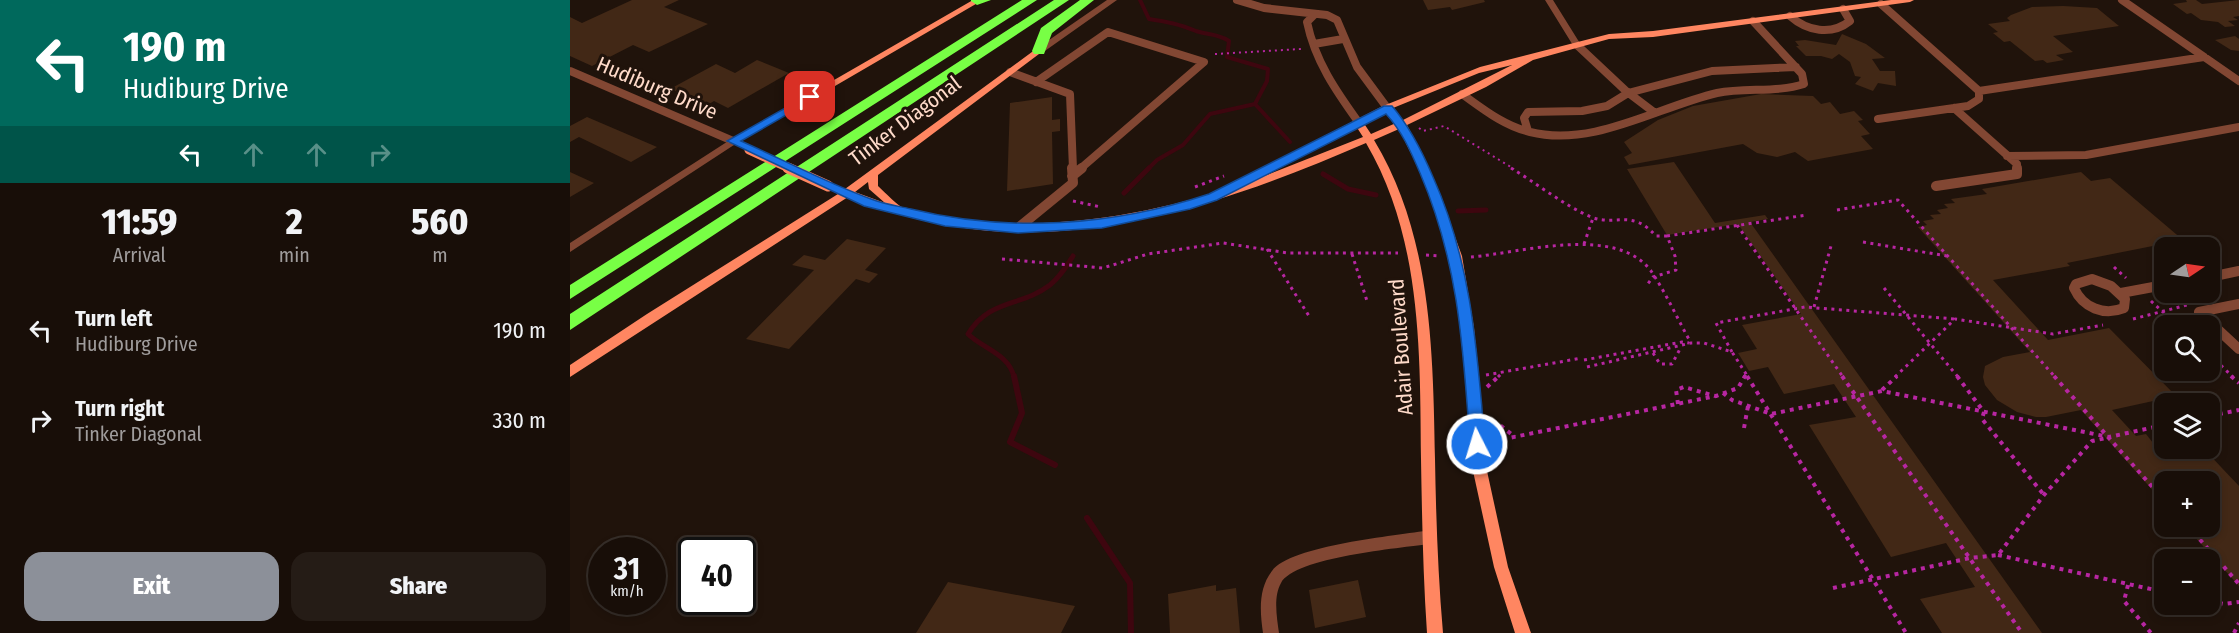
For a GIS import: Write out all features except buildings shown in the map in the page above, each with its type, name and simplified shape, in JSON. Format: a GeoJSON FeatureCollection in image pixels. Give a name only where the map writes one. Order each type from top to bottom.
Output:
{"type":"FeatureCollection","features":[{"type":"Feature","properties":{"kind":"highway","name":"Tinker Diagonal"},"geometry":{"type":"LineString","coordinates":[[570,293],[1031,0]]}},
{"type":"Feature","properties":{"kind":"highway","name":"Tinker Diagonal"},"geometry":{"type":"LineString","coordinates":[[570,323],[1064,0]]}},
{"type":"Feature","properties":{"kind":"highway"},"geometry":{"type":"LineString","coordinates":[[1039,51],[1046,31],[1088,0]]}},
{"type":"Feature","properties":{"kind":"street"},"geometry":{"type":"LineString","coordinates":[[570,248],[732,141],[980,0]]}},
{"type":"Feature","properties":{"kind":"street","name":"Tinker Diagonal"},"geometry":{"type":"LineString","coordinates":[[570,372],[651,317],[845,194],[1039,51],[1113,0]]}},
{"type":"Feature","properties":{"kind":"street"},"geometry":{"type":"LineString","coordinates":[[1549,0],[1577,45]]}},
{"type":"Feature","properties":{"kind":"street","name":"Hudiburg Drive"},"geometry":{"type":"LineString","coordinates":[[1213,197],[1388,109],[1478,70],[1529,59],[1577,45],[1631,41],[1653,34],[1910,0]]}},
{"type":"Feature","properties":{"kind":"street","name":"Hudiburg Drive"},"geometry":{"type":"LineString","coordinates":[[732,141],[845,194],[901,212],[976,226],[1018,228],[1102,224],[1160,213],[1292,171],[1370,138],[1491,81],[1529,59]]}},
{"type":"Feature","properties":{"kind":"street"},"geometry":{"type":"LineString","coordinates":[[1388,109],[1406,121],[1434,190],[1456,256],[1465,299],[1477,444],[1488,512],[1523,633]]}},
{"type":"Feature","properties":{"kind":"street","name":"Adair Boulevard"},"geometry":{"type":"LineString","coordinates":[[1359,123],[1370,138],[1393,185],[1419,279],[1427,356],[1430,537],[1436,633]]}},
{"type":"Feature","properties":{"kind":"street"},"geometry":{"type":"LineString","coordinates":[[873,174],[873,187],[901,212]]}},
{"type":"Feature","properties":{"kind":"street"},"geometry":{"type":"LineString","coordinates":[[1271,633],[1268,595],[1281,570],[1313,556],[1430,537]]}},
{"type":"Feature","properties":{"kind":"lane"},"geometry":{"type":"LineString","coordinates":[[1237,0],[1264,8],[1327,15],[1337,20],[1343,39],[1364,81],[1388,109]]}},
{"type":"Feature","properties":{"kind":"lane"},"geometry":{"type":"LineString","coordinates":[[2122,0],[2239,81]]}},
{"type":"Feature","properties":{"kind":"lane"},"geometry":{"type":"LineString","coordinates":[[1881,4],[1979,91]]}},
{"type":"Feature","properties":{"kind":"lane"},"geometry":{"type":"LineString","coordinates":[[1790,16],[1800,24],[1814,29],[1836,30],[1844,27],[1850,21],[1843,9]]}},
{"type":"Feature","properties":{"kind":"lane","name":"Adair Boulevard"},"geometry":{"type":"LineString","coordinates":[[1314,15],[1307,22],[1328,79],[1359,123]]}},
{"type":"Feature","properties":{"kind":"lane"},"geometry":{"type":"LineString","coordinates":[[1462,94],[1493,119],[1528,131],[1579,135],[1607,130],[1722,92],[1798,87],[1804,84],[1805,80],[1796,67],[1753,21]]}},
{"type":"Feature","properties":{"kind":"lane"},"geometry":{"type":"LineString","coordinates":[[1036,82],[1108,32],[1204,62],[1072,176]]}},
{"type":"Feature","properties":{"kind":"lane"},"geometry":{"type":"LineString","coordinates":[[1314,44],[1343,39]]}},
{"type":"Feature","properties":{"kind":"lane"},"geometry":{"type":"LineString","coordinates":[[1577,45],[1628,93],[1655,113]]}},
{"type":"Feature","properties":{"kind":"lane"},"geometry":{"type":"LineString","coordinates":[[1979,91],[2204,57]]}},
{"type":"Feature","properties":{"kind":"lane"},"geometry":{"type":"LineString","coordinates":[[1528,131],[1524,118],[1528,112],[1582,111],[1607,106],[1628,93],[1712,71],[1796,67]]}},
{"type":"Feature","properties":{"kind":"lane","name":"Hudiburg Drive"},"geometry":{"type":"LineString","coordinates":[[570,71],[732,141]]}},
{"type":"Feature","properties":{"kind":"lane"},"geometry":{"type":"LineString","coordinates":[[1010,72],[1070,94],[1073,183],[1018,228]]}},
{"type":"Feature","properties":{"kind":"lane"},"geometry":{"type":"LineString","coordinates":[[1878,119],[1975,103],[1979,91]]}},
{"type":"Feature","properties":{"kind":"lane"},"geometry":{"type":"LineString","coordinates":[[1936,186],[2017,174],[2017,164],[1954,108]]}},
{"type":"Feature","properties":{"kind":"lane"},"geometry":{"type":"LineString","coordinates":[[2007,156],[2086,155],[2239,127]]}},
{"type":"Feature","properties":{"kind":"lane"},"geometry":{"type":"LineString","coordinates":[[2220,275],[2239,271]]}},
{"type":"Feature","properties":{"kind":"lane"},"geometry":{"type":"LineString","coordinates":[[2121,293],[2125,299],[2124,309],[2112,312],[2086,304],[2074,288],[2079,280],[2092,279],[2108,284],[2121,293],[2154,287]]}},
{"type":"Feature","properties":{"kind":"lane"},"geometry":{"type":"LineString","coordinates":[[2239,304],[2199,312],[2239,349]]}},
{"type":"Feature","properties":{"kind":"path"},"geometry":{"type":"LineString","coordinates":[[1212,54],[1302,48]]}},
{"type":"Feature","properties":{"kind":"path"},"geometry":{"type":"LineString","coordinates":[[1406,121],[1423,131],[1444,126],[1593,218],[1629,219],[1647,226],[1656,236],[1807,215]]}},
{"type":"Feature","properties":{"kind":"path"},"geometry":{"type":"LineString","coordinates":[[1188,189],[1224,176]]}},
{"type":"Feature","properties":{"kind":"path"},"geometry":{"type":"LineString","coordinates":[[1057,196],[1085,206],[1110,207]]}},
{"type":"Feature","properties":{"kind":"path"},"geometry":{"type":"LineString","coordinates":[[1837,210],[1898,200],[2154,489]]}},
{"type":"Feature","properties":{"kind":"path"},"geometry":{"type":"LineString","coordinates":[[1584,244],[1593,218]]}},
{"type":"Feature","properties":{"kind":"path"},"geometry":{"type":"LineString","coordinates":[[1737,225],[2022,633]]}},
{"type":"Feature","properties":{"kind":"path"},"geometry":{"type":"LineString","coordinates":[[1647,285],[1653,277],[1676,270],[1676,256],[1667,236]]}},
{"type":"Feature","properties":{"kind":"path"},"geometry":{"type":"LineString","coordinates":[[1863,242],[1948,256]]}},
{"type":"Feature","properties":{"kind":"path"},"geometry":{"type":"LineString","coordinates":[[1814,308],[1831,246]]}},
{"type":"Feature","properties":{"kind":"path"},"geometry":{"type":"LineString","coordinates":[[1267,249],[1309,316]]}},
{"type":"Feature","properties":{"kind":"path"},"geometry":{"type":"LineString","coordinates":[[1352,255],[1368,304]]}},
{"type":"Feature","properties":{"kind":"path"},"geometry":{"type":"LineString","coordinates":[[1002,259],[1087,268]]}},
{"type":"Feature","properties":{"kind":"path"},"geometry":{"type":"LineString","coordinates":[[1884,288],[1928,344],[1939,352],[1984,412]]}},
{"type":"Feature","properties":{"kind":"path"},"geometry":{"type":"LineString","coordinates":[[1906,633],[1732,352],[1716,322],[1796,308],[1814,308],[1955,319],[2013,330]]}},
{"type":"Feature","properties":{"kind":"path"},"geometry":{"type":"LineString","coordinates":[[1882,391],[1955,319]]}},
{"type":"Feature","properties":{"kind":"path"},"geometry":{"type":"LineString","coordinates":[[1686,339],[1691,344]]}},
{"type":"Feature","properties":{"kind":"path"},"geometry":{"type":"LineString","coordinates":[[1473,377],[1682,342],[1704,343],[1732,352]]}},
{"type":"Feature","properties":{"kind":"path"},"geometry":{"type":"LineString","coordinates":[[1587,367],[1691,344]]}},
{"type":"Feature","properties":{"kind":"path"},"geometry":{"type":"LineString","coordinates":[[1653,353],[1660,364],[1672,364],[1681,348]]}},
{"type":"Feature","properties":{"kind":"path"},"geometry":{"type":"LineString","coordinates":[[2220,365],[2239,383]]}},
{"type":"Feature","properties":{"kind":"path"},"geometry":{"type":"LineString","coordinates":[[1477,444],[1716,396],[1738,388],[1746,373]]}},
{"type":"Feature","properties":{"kind":"path"},"geometry":{"type":"LineString","coordinates":[[1678,404],[1675,398],[1676,390],[1684,387],[1716,396]]}},
{"type":"Feature","properties":{"kind":"path"},"geometry":{"type":"LineString","coordinates":[[1724,393],[1730,400],[1771,414],[1882,391],[2109,437]]}},
{"type":"Feature","properties":{"kind":"path"},"geometry":{"type":"LineString","coordinates":[[1744,428],[1748,406]]}},
{"type":"Feature","properties":{"kind":"path"},"geometry":{"type":"LineString","coordinates":[[2220,414],[2239,410]]}},
{"type":"Feature","properties":{"kind":"path"},"geometry":{"type":"LineString","coordinates":[[1984,412],[1982,419],[2043,495]]}},
{"type":"Feature","properties":{"kind":"path"},"geometry":{"type":"LineString","coordinates":[[1475,424],[1494,423],[1515,437]]}},
{"type":"Feature","properties":{"kind":"path"},"geometry":{"type":"LineString","coordinates":[[1998,555],[2043,495],[2092,441],[2154,427]]}},
{"type":"Feature","properties":{"kind":"path"},"geometry":{"type":"LineString","coordinates":[[2198,537],[2239,584]]}},
{"type":"Feature","properties":{"kind":"path"},"geometry":{"type":"LineString","coordinates":[[1833,588],[1970,558],[1998,555],[2154,590]]}},
{"type":"Feature","properties":{"kind":"path"},"geometry":{"type":"LineString","coordinates":[[2128,585],[2124,600],[2151,633]]}},
{"type":"Feature","properties":{"kind":"path"},"geometry":{"type":"LineString","coordinates":[[2220,603],[2239,602]]}},
{"type":"Feature","properties":{"kind":"path"},"geometry":{"type":"LineString","coordinates":[[2234,633],[2239,623]]}},
{"type":"Feature","properties":{"kind":"waterway"},"geometry":{"type":"LineString","coordinates":[[1140,0],[1149,19],[1221,37],[1229,41],[1227,57],[1268,69],[1267,81],[1255,104]]}},
{"type":"Feature","properties":{"kind":"waterway"},"geometry":{"type":"LineString","coordinates":[[1124,193],[1157,160],[1183,145],[1210,114],[1255,104]]}},
{"type":"Feature","properties":{"kind":"waterway"},"geometry":{"type":"LineString","coordinates":[[1255,104],[1290,142]]}},
{"type":"Feature","properties":{"kind":"waterway"},"geometry":{"type":"LineString","coordinates":[[1323,174],[1348,189],[1376,195]]}},
{"type":"Feature","properties":{"kind":"waterway"},"geometry":{"type":"LineString","coordinates":[[1458,211],[1486,210]]}},
{"type":"Feature","properties":{"kind":"waterway"},"geometry":{"type":"LineString","coordinates":[[1014,377],[1011,369],[1001,357],[968,334],[976,323],[996,309],[1028,297],[1050,285],[1073,256]]}},
{"type":"Feature","properties":{"kind":"waterway"},"geometry":{"type":"LineString","coordinates":[[1014,376],[1022,413],[1010,442],[1055,465]]}},
{"type":"Feature","properties":{"kind":"waterway"},"geometry":{"type":"LineString","coordinates":[[1087,518],[1130,583],[1131,633]]}},
{"type":"Feature","properties":{"kind":"route"},"geometry":{"type":"LineString","coordinates":[[810,97],[732,141],[868,203],[945,222],[1043,229],[1102,224],[1137,218],[1213,197],[1280,161],[1388,109],[1401,123],[1420,160],[1440,206],[1456,256],[1465,299],[1477,444]]}}]}
